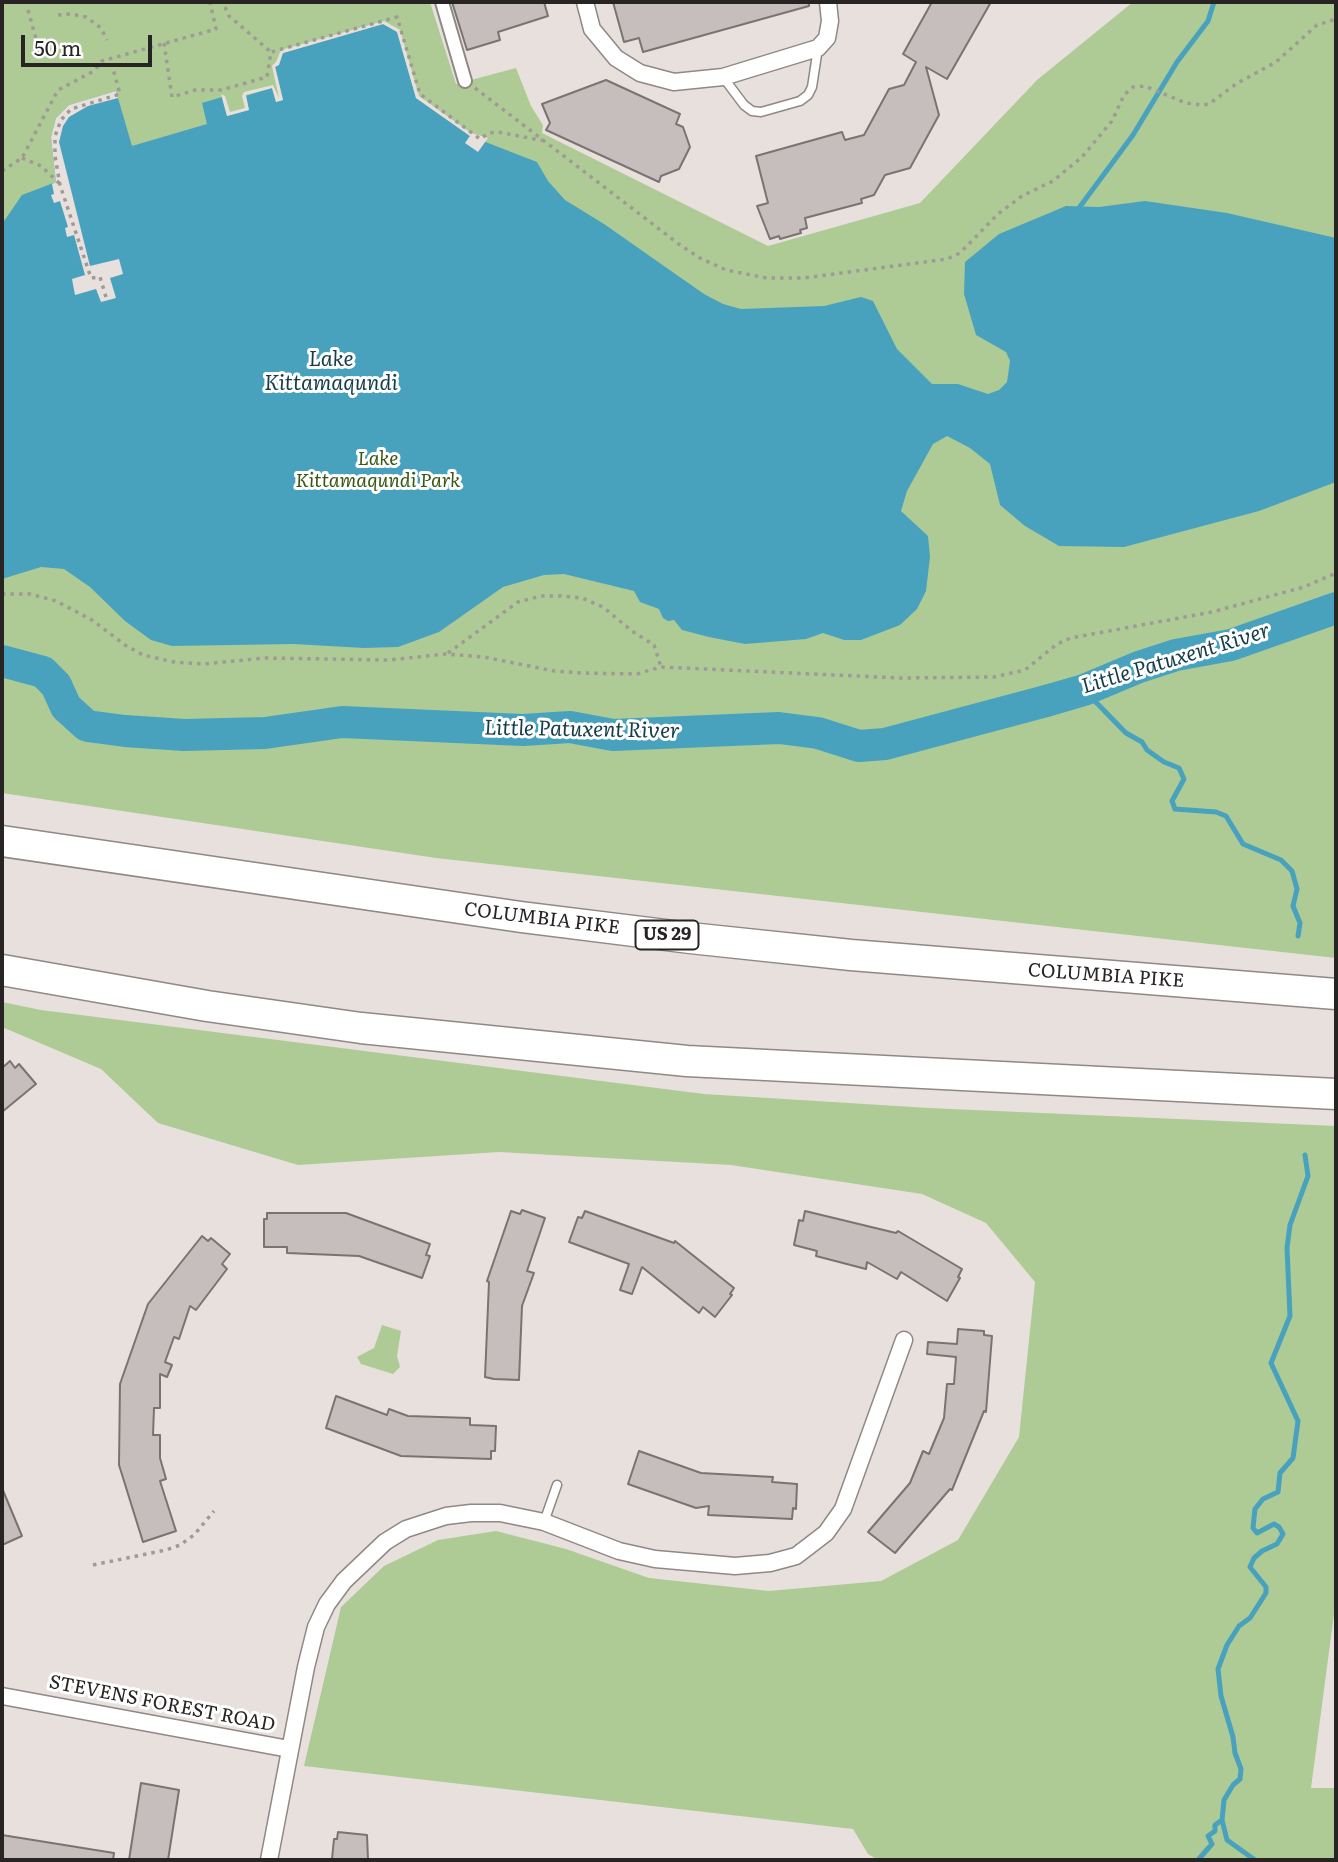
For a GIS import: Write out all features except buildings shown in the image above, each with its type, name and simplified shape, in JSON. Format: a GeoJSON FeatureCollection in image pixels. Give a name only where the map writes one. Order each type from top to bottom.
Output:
{"type":"FeatureCollection","features":[{"type":"Feature","properties":{"kind":"highway","name":"COLUMBIA PIKE"},"geometry":{"type":"LineString","coordinates":[[2,841],[507,916],[703,940],[865,956],[1336,994]]}},
{"type":"Feature","properties":{"kind":"highway"},"geometry":{"type":"LineString","coordinates":[[2,970],[207,1006],[361,1028],[687,1061],[1336,1094]]}},
{"type":"Feature","properties":{"kind":"street"},"geometry":{"type":"LineString","coordinates":[[442,2],[465,81]]}},
{"type":"Feature","properties":{"kind":"street"},"geometry":{"type":"LineString","coordinates":[[584,2],[592,29],[608,51],[640,73],[674,82],[723,77],[818,48],[827,38],[830,22],[828,2]]}},
{"type":"Feature","properties":{"kind":"street","name":"STEVENS FOREST ROAD"},"geometry":{"type":"LineString","coordinates":[[2,1696],[289,1749],[316,1627],[338,1588],[364,1560],[406,1529],[446,1516],[500,1513],[544,1522],[608,1547],[655,1559],[735,1566],[770,1563],[796,1556],[825,1533],[843,1509],[904,1340]]}},
{"type":"Feature","properties":{"kind":"street"},"geometry":{"type":"LineString","coordinates":[[269,1860],[289,1749]]}},
{"type":"Feature","properties":{"kind":"lane"},"geometry":{"type":"LineString","coordinates":[[723,77],[744,105],[752,111],[761,112],[800,101],[808,95],[812,87],[818,48]]}},
{"type":"Feature","properties":{"kind":"lane"},"geometry":{"type":"LineString","coordinates":[[544,1522],[557,1485]]}},
{"type":"Feature","properties":{"kind":"path"},"geometry":{"type":"LineString","coordinates":[[2,171],[22,158],[58,90],[94,71],[102,61],[216,29],[210,2]]}},
{"type":"Feature","properties":{"kind":"path"},"geometry":{"type":"LineString","coordinates":[[225,7],[229,16],[271,52]]}},
{"type":"Feature","properties":{"kind":"path"},"geometry":{"type":"LineString","coordinates":[[28,10],[40,53]]}},
{"type":"Feature","properties":{"kind":"path"},"geometry":{"type":"LineString","coordinates":[[58,15],[71,13],[89,18],[101,28],[107,40]]}},
{"type":"Feature","properties":{"kind":"path"},"geometry":{"type":"LineString","coordinates":[[271,52],[397,17],[420,94],[481,139],[489,133],[498,132],[547,142]]}},
{"type":"Feature","properties":{"kind":"path"},"geometry":{"type":"LineString","coordinates":[[465,81],[680,245],[726,270],[766,278],[804,278],[947,259],[960,253],[998,214],[1022,196],[1053,181],[1082,157],[1112,121],[1124,96],[1133,87],[1145,86],[1194,104],[1209,104],[1236,84],[1276,62],[1317,25],[1336,19]]}},
{"type":"Feature","properties":{"kind":"path"},"geometry":{"type":"LineString","coordinates":[[164,43],[172,97],[195,90],[221,90],[267,77],[271,52]]}},
{"type":"Feature","properties":{"kind":"path"},"geometry":{"type":"LineString","coordinates":[[106,297],[100,277],[92,278],[60,184],[55,136],[61,120],[71,109],[120,94],[110,58]]}},
{"type":"Feature","properties":{"kind":"path"},"geometry":{"type":"LineString","coordinates":[[22,158],[41,166],[60,184]]}},
{"type":"Feature","properties":{"kind":"path"},"geometry":{"type":"LineString","coordinates":[[2,594],[30,594],[56,601],[92,620],[125,645],[150,657],[174,662],[203,664],[265,658],[389,660],[446,654],[484,657],[554,671],[582,673],[637,674],[661,667],[901,678],[1010,675],[1025,670],[1058,644],[1071,638],[1212,612],[1304,587],[1336,573]]}},
{"type":"Feature","properties":{"kind":"path"},"geometry":{"type":"LineString","coordinates":[[446,654],[518,602],[541,596],[561,596],[582,598],[603,607],[654,645],[661,667]]}},
{"type":"Feature","properties":{"kind":"path"},"geometry":{"type":"LineString","coordinates":[[93,1565],[180,1545],[194,1535],[214,1511]]}},
{"type":"Feature","properties":{"kind":"green space","name":"Lake Kittamaqundi Park"},"geometry":{"type":"Polygon","coordinates":[[[2,2],[430,2],[456,84],[516,68],[531,106],[543,125],[542,133],[768,246],[920,203],[1037,80],[1133,2],[1336,2],[1336,958],[436,858],[2,793],[2,2]]]}},
{"type":"Feature","properties":{"kind":"green space"},"geometry":{"type":"Polygon","coordinates":[[[2,1002],[41,1010],[704,1094],[929,1108],[1336,1126],[1336,1599],[1311,1788],[1336,1788],[1336,1860],[878,1860],[868,1854],[853,1829],[304,1766],[341,1607],[384,1566],[438,1540],[496,1531],[566,1549],[649,1578],[769,1591],[881,1581],[958,1540],[1019,1437],[1035,1282],[986,1223],[922,1194],[731,1165],[499,1152],[298,1165],[158,1123],[101,1069],[2,1027],[2,1002]]]}},
{"type":"Feature","properties":{"kind":"green space"},"geometry":{"type":"Polygon","coordinates":[[[382,1325],[401,1331],[397,1356],[400,1367],[393,1374],[361,1364],[357,1357],[374,1348],[382,1325]]]}},
{"type":"Feature","properties":{"kind":"water","name":"Lake Kittamaqundi"},"geometry":{"type":"Polygon","coordinates":[[[383,24],[397,31],[416,98],[470,136],[537,162],[548,181],[565,200],[704,294],[723,304],[741,309],[824,306],[861,297],[873,301],[897,349],[932,384],[958,384],[988,394],[999,390],[1007,382],[1010,361],[1006,352],[976,335],[964,294],[965,262],[999,234],[1066,206],[1099,207],[1145,201],[1227,213],[1336,238],[1336,482],[1259,511],[1124,547],[1059,546],[1025,526],[1000,505],[990,464],[970,448],[947,436],[933,444],[907,491],[901,511],[928,536],[930,557],[926,591],[917,609],[900,625],[861,640],[844,640],[823,633],[806,639],[745,644],[709,637],[682,630],[674,620],[663,618],[659,609],[640,602],[634,591],[564,574],[544,575],[503,587],[439,632],[398,647],[293,644],[172,646],[151,640],[125,621],[90,587],[64,569],[41,567],[2,579],[2,224],[22,195],[56,182],[51,137],[56,118],[69,105],[116,91],[132,146],[207,124],[202,103],[222,97],[227,116],[249,110],[245,96],[272,88],[276,102],[283,100],[275,66],[283,53],[383,24]]]}},
{"type":"Feature","properties":{"kind":"pier"},"geometry":{"type":"Polygon","coordinates":[[[384,21],[400,30],[419,96],[471,133],[488,138],[478,152],[465,143],[470,136],[416,98],[397,32],[383,24],[283,53],[279,65],[275,67],[283,100],[276,102],[272,88],[246,95],[249,110],[227,116],[221,94],[225,96],[230,112],[245,108],[242,96],[244,92],[273,85],[279,98],[272,66],[281,50],[384,21]]]}},
{"type":"Feature","properties":{"kind":"pier"},"geometry":{"type":"Polygon","coordinates":[[[116,91],[118,98],[88,106],[69,117],[63,126],[59,142],[90,266],[119,259],[123,274],[110,278],[116,298],[101,302],[96,289],[75,295],[72,279],[85,275],[74,235],[67,237],[65,228],[68,227],[60,201],[54,203],[51,195],[54,194],[52,184],[56,182],[51,137],[56,118],[69,105],[116,91]]]}},
{"type":"Feature","properties":{"kind":"waterway"},"geometry":{"type":"LineString","coordinates":[[1076,212],[1133,135],[1177,62],[1208,21],[1214,2]]}},
{"type":"Feature","properties":{"kind":"waterway","name":"Little Patuxent River"},"geometry":{"type":"LineString","coordinates":[[2,661],[43,672],[56,685],[66,707],[87,726],[125,731],[184,735],[265,733],[342,722],[523,730],[570,727],[613,735],[779,728],[818,733],[859,746],[885,744],[1046,701],[1084,690],[1176,655],[1231,645],[1336,608]]}},
{"type":"Feature","properties":{"kind":"waterway"},"geometry":{"type":"LineString","coordinates":[[1084,690],[1126,733],[1142,742],[1147,750],[1164,762],[1179,768],[1184,779],[1172,801],[1175,809],[1216,812],[1226,816],[1243,844],[1281,860],[1292,871],[1297,889],[1293,906],[1300,923],[1298,936]]}},
{"type":"Feature","properties":{"kind":"waterway"},"geometry":{"type":"LineString","coordinates":[[1255,1860],[1227,1840],[1222,1820],[1224,1800],[1240,1779],[1241,1769],[1221,1696],[1218,1669],[1227,1645],[1239,1626],[1250,1618],[1266,1593],[1266,1587],[1250,1567],[1254,1558],[1277,1544],[1283,1534],[1274,1524],[1257,1533],[1253,1528],[1255,1509],[1263,1499],[1278,1492],[1280,1473],[1293,1458],[1298,1421],[1271,1363],[1290,1316],[1287,1248],[1290,1225],[1308,1176],[1305,1155]]}},
{"type":"Feature","properties":{"kind":"waterway"},"geometry":{"type":"LineString","coordinates":[[1198,1860],[1212,1844],[1208,1836],[1222,1820]]}}]}
